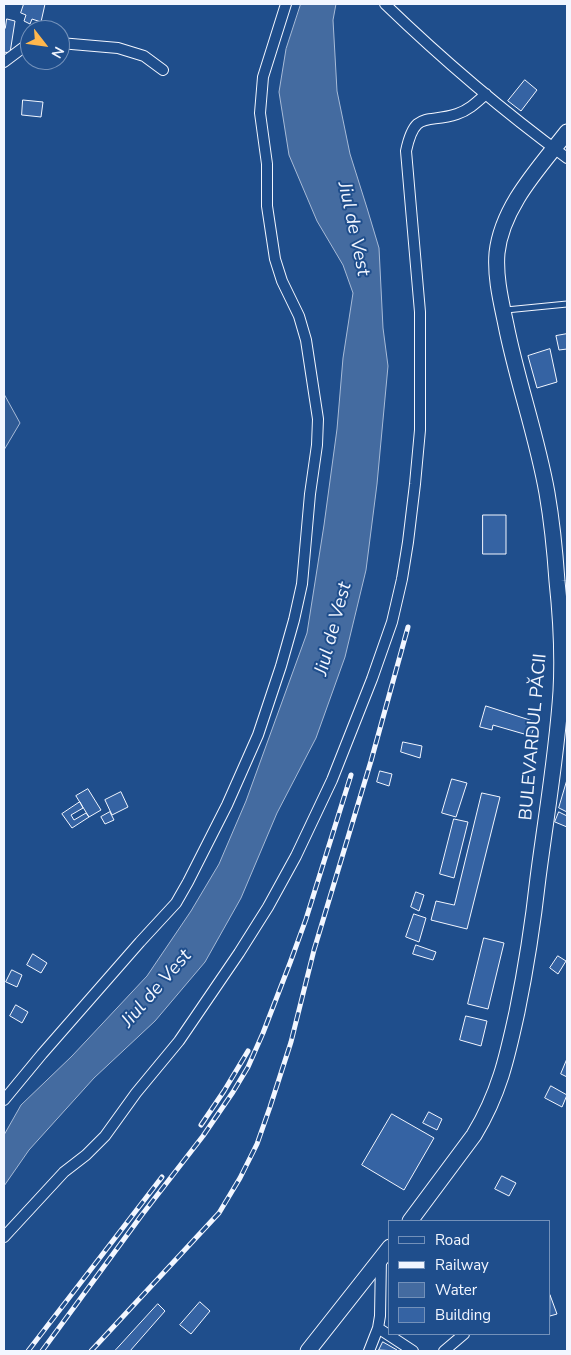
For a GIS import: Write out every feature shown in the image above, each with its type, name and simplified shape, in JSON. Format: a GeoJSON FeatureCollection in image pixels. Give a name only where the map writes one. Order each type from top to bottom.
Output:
{"type":"FeatureCollection","features":[{"type":"Feature","properties":{"kind":"main road","name":"BULEVARDUL PĂCII"},"geometry":{"type":"LineString","coordinates":[[411,1220],[474,1135],[502,1077],[522,986],[564,711],[562,636],[550,510],[503,311],[498,281],[497,251],[503,229],[517,199],[567,132]]}},
{"type":"Feature","properties":{"kind":"main road"},"geometry":{"type":"LineString","coordinates":[[308,1351],[385,1253]]}},
{"type":"Feature","properties":{"kind":"street"},"geometry":{"type":"LineString","coordinates":[[4,1100],[42,1054],[176,903],[227,805],[258,735],[294,620],[302,584],[310,494],[317,445],[318,418],[306,340],[299,316],[282,281],[275,259],[266,206],[267,164],[260,113],[263,78],[286,4]]}},
{"type":"Feature","properties":{"kind":"street"},"geometry":{"type":"LineString","coordinates":[[385,4],[422,40],[567,158]]}},
{"type":"Feature","properties":{"kind":"street"},"geometry":{"type":"LineString","coordinates":[[70,44],[118,48],[144,56],[163,70]]}},
{"type":"Feature","properties":{"kind":"street"},"geometry":{"type":"LineString","coordinates":[[4,62],[20,50]]}},
{"type":"Feature","properties":{"kind":"street"},"geometry":{"type":"LineString","coordinates":[[4,1237],[64,1172],[86,1155],[105,1136],[136,1093],[179,1041],[218,985],[268,907],[296,856],[332,780],[372,679],[392,622],[402,580],[413,504],[420,430],[421,330],[406,150],[414,127],[424,119],[455,115],[475,105],[486,94]]}},
{"type":"Feature","properties":{"kind":"street"},"geometry":{"type":"LineString","coordinates":[[368,1351],[378,1328],[385,1253]]}},
{"type":"Feature","properties":{"kind":"street"},"geometry":{"type":"LineString","coordinates":[[378,1328],[388,1335]]}},
{"type":"Feature","properties":{"kind":"street"},"geometry":{"type":"LineString","coordinates":[[389,1335],[413,1351]]}},
{"type":"Feature","properties":{"kind":"street"},"geometry":{"type":"LineString","coordinates":[[444,1351],[463,1335]]}},
{"type":"Feature","properties":{"kind":"lane"},"geometry":{"type":"LineString","coordinates":[[503,311],[567,304]]}},
{"type":"Feature","properties":{"kind":"shaded area"},"geometry":{"type":"Polygon","coordinates":[[[4,394],[20,423],[4,450],[4,394]]]}},
{"type":"Feature","properties":{"kind":"water","name":"Jiul de Vest"},"geometry":{"type":"Polygon","coordinates":[[[301,4],[336,4],[333,20],[337,91],[350,154],[379,248],[383,328],[388,366],[377,484],[366,570],[345,657],[316,738],[277,813],[241,898],[205,962],[155,1021],[94,1078],[29,1150],[4,1186],[4,1135],[21,1105],[72,1056],[147,976],[191,911],[219,864],[246,801],[307,633],[337,429],[343,358],[353,293],[343,265],[317,221],[289,155],[279,92],[286,49],[301,4]]]}},
{"type":"Feature","properties":{"kind":"building"},"geometry":{"type":"Polygon","coordinates":[[[24,4],[45,4],[41,20],[24,20],[26,15],[21,13],[24,4]]]}},
{"type":"Feature","properties":{"kind":"building"},"geometry":{"type":"Polygon","coordinates":[[[7,19],[15,21],[10,53],[4,52],[4,27],[7,19]]]}},
{"type":"Feature","properties":{"kind":"building"},"geometry":{"type":"Polygon","coordinates":[[[525,80],[537,90],[521,111],[508,101],[525,80]]]}},
{"type":"Feature","properties":{"kind":"building"},"geometry":{"type":"Polygon","coordinates":[[[23,100],[43,102],[41,117],[22,115],[23,100]]]}},
{"type":"Feature","properties":{"kind":"building"},"geometry":{"type":"Polygon","coordinates":[[[567,334],[567,349],[559,350],[556,336],[567,334]]]}},
{"type":"Feature","properties":{"kind":"building"},"geometry":{"type":"Polygon","coordinates":[[[550,349],[557,382],[537,388],[528,356],[550,349]]]}},
{"type":"Feature","properties":{"kind":"building"},"geometry":{"type":"Polygon","coordinates":[[[483,515],[506,515],[506,554],[483,554],[483,515]]]}},
{"type":"Feature","properties":{"kind":"building"},"geometry":{"type":"Polygon","coordinates":[[[486,706],[536,722],[531,736],[493,725],[492,730],[480,727],[486,706]]]}},
{"type":"Feature","properties":{"kind":"building"},"geometry":{"type":"Polygon","coordinates":[[[403,742],[422,746],[420,758],[401,752],[403,742]]]}},
{"type":"Feature","properties":{"kind":"building"},"geometry":{"type":"Polygon","coordinates":[[[380,771],[392,774],[389,786],[377,782],[380,771]]]}},
{"type":"Feature","properties":{"kind":"building"},"geometry":{"type":"Polygon","coordinates":[[[452,779],[467,783],[456,817],[442,813],[452,779]]]}},
{"type":"Feature","properties":{"kind":"building"},"geometry":{"type":"Polygon","coordinates":[[[567,780],[567,812],[559,808],[567,780]]]}},
{"type":"Feature","properties":{"kind":"building"},"geometry":{"type":"Polygon","coordinates":[[[88,789],[101,810],[89,817],[76,796],[88,789]]]}},
{"type":"Feature","properties":{"kind":"building"},"geometry":{"type":"Polygon","coordinates":[[[121,792],[128,807],[112,815],[105,800],[121,792]]]}},
{"type":"Feature","properties":{"kind":"building"},"geometry":{"type":"Polygon","coordinates":[[[482,793],[500,797],[467,929],[431,920],[436,901],[454,905],[482,793]]]}},
{"type":"Feature","properties":{"kind":"building"},"geometry":{"type":"Polygon","coordinates":[[[80,802],[83,808],[71,815],[74,820],[86,813],[89,817],[72,828],[62,814],[80,802]]]}},
{"type":"Feature","properties":{"kind":"building"},"geometry":{"type":"Polygon","coordinates":[[[110,812],[114,820],[105,824],[101,817],[110,812]]]}},
{"type":"Feature","properties":{"kind":"building"},"geometry":{"type":"Polygon","coordinates":[[[559,812],[567,816],[567,827],[555,822],[559,812]]]}},
{"type":"Feature","properties":{"kind":"building"},"geometry":{"type":"Polygon","coordinates":[[[454,819],[468,822],[454,878],[440,874],[454,819]]]}},
{"type":"Feature","properties":{"kind":"building"},"geometry":{"type":"Polygon","coordinates":[[[416,892],[424,895],[419,911],[411,907],[416,892]]]}},
{"type":"Feature","properties":{"kind":"building"},"geometry":{"type":"Polygon","coordinates":[[[414,914],[426,918],[419,942],[406,937],[414,914]]]}},
{"type":"Feature","properties":{"kind":"building"},"geometry":{"type":"Polygon","coordinates":[[[484,938],[504,943],[488,1009],[468,1004],[484,938]]]}},
{"type":"Feature","properties":{"kind":"building"},"geometry":{"type":"Polygon","coordinates":[[[416,945],[436,952],[433,960],[413,954],[416,945]]]}},
{"type":"Feature","properties":{"kind":"building"},"geometry":{"type":"Polygon","coordinates":[[[33,954],[47,963],[41,973],[27,965],[33,954]]]}},
{"type":"Feature","properties":{"kind":"building"},"geometry":{"type":"Polygon","coordinates":[[[558,956],[566,961],[558,974],[550,968],[558,956]]]}},
{"type":"Feature","properties":{"kind":"building"},"geometry":{"type":"Polygon","coordinates":[[[12,970],[22,975],[17,987],[6,982],[12,970]]]}},
{"type":"Feature","properties":{"kind":"building"},"geometry":{"type":"Polygon","coordinates":[[[16,1005],[28,1012],[22,1023],[10,1016],[16,1005]]]}},
{"type":"Feature","properties":{"kind":"building"},"geometry":{"type":"Polygon","coordinates":[[[466,1016],[487,1021],[481,1046],[460,1040],[466,1016]]]}},
{"type":"Feature","properties":{"kind":"building"},"geometry":{"type":"Polygon","coordinates":[[[567,1059],[567,1077],[561,1074],[567,1059]]]}},
{"type":"Feature","properties":{"kind":"building"},"geometry":{"type":"Polygon","coordinates":[[[551,1086],[567,1095],[562,1107],[545,1098],[551,1086]]]}},
{"type":"Feature","properties":{"kind":"building"},"geometry":{"type":"Polygon","coordinates":[[[429,1112],[442,1119],[437,1130],[423,1123],[429,1112]]]}},
{"type":"Feature","properties":{"kind":"building"},"geometry":{"type":"Polygon","coordinates":[[[392,1114],[434,1138],[404,1190],[362,1165],[392,1114]]]}},
{"type":"Feature","properties":{"kind":"building"},"geometry":{"type":"Polygon","coordinates":[[[502,1176],[516,1183],[509,1196],[495,1189],[502,1176]]]}},
{"type":"Feature","properties":{"kind":"building"},"geometry":{"type":"Polygon","coordinates":[[[551,1298],[557,1314],[551,1316],[551,1298]]]}},
{"type":"Feature","properties":{"kind":"building"},"geometry":{"type":"Polygon","coordinates":[[[200,1302],[210,1311],[191,1334],[180,1325],[200,1302]]]}},
{"type":"Feature","properties":{"kind":"building"},"geometry":{"type":"Polygon","coordinates":[[[158,1304],[165,1311],[130,1351],[117,1351],[116,1350],[158,1304]]]}},
{"type":"Feature","properties":{"kind":"building"},"geometry":{"type":"Polygon","coordinates":[[[383,1342],[397,1350],[397,1351],[379,1350],[383,1342]]]}},
{"type":"Feature","properties":{"kind":"railway"},"geometry":{"type":"LineString","coordinates":[[91,1351],[219,1213],[240,1178],[257,1144],[291,1042],[314,950],[371,761],[408,627]]}},
{"type":"Feature","properties":{"kind":"railway"},"geometry":{"type":"LineString","coordinates":[[42,1351],[141,1216],[203,1136],[248,1067],[263,1033],[306,919],[351,775]]}},
{"type":"Feature","properties":{"kind":"railway"},"geometry":{"type":"LineString","coordinates":[[201,1125],[248,1051]]}},
{"type":"Feature","properties":{"kind":"railway"},"geometry":{"type":"LineString","coordinates":[[28,1351],[162,1177]]}}]}
